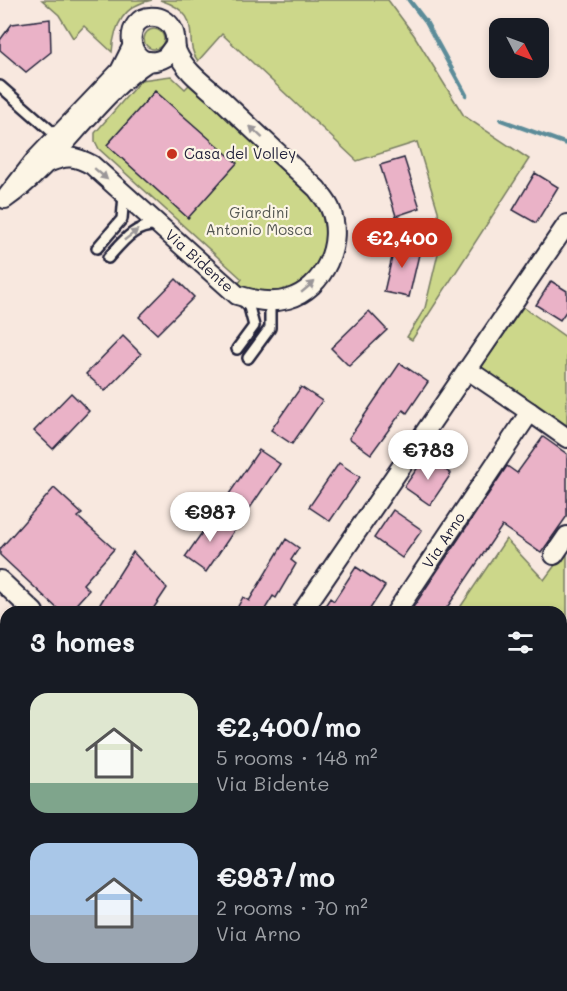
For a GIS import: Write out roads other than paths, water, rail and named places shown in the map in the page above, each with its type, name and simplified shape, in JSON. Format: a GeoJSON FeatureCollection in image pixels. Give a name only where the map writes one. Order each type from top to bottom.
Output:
{"type":"FeatureCollection","features":[{"type":"Feature","properties":{"kind":"street","name":"Via Bidente"},"geometry":{"type":"LineString","coordinates":[[3,202],[25,172],[120,70],[132,47],[132,32],[136,25],[142,20],[156,17],[170,24],[174,31],[174,46],[190,72],[317,189],[330,207],[335,232],[332,256],[320,277],[303,292],[288,299],[270,302],[237,295],[124,193],[78,158],[66,155],[50,162]]}},
{"type":"Feature","properties":{"kind":"street","name":"Via Bidente"},"geometry":{"type":"LineString","coordinates":[[3,202],[26,185],[50,162],[126,79],[149,61],[166,57],[174,46]]}},
{"type":"Feature","properties":{"kind":"street"},"geometry":{"type":"LineString","coordinates":[[132,47],[142,58],[149,61]]}},
{"type":"Feature","properties":{"kind":"street"},"geometry":{"type":"LineString","coordinates":[[306,606],[567,224]]}},
{"type":"Feature","properties":{"kind":"street"},"geometry":{"type":"LineString","coordinates":[[468,370],[567,438]]}},
{"type":"Feature","properties":{"kind":"street","name":"Via Arno"},"geometry":{"type":"LineString","coordinates":[[400,606],[530,412]]}},
{"type":"Feature","properties":{"kind":"street"},"geometry":{"type":"LineString","coordinates":[[554,555],[567,536]]}},
{"type":"Feature","properties":{"kind":"street"},"geometry":{"type":"LineString","coordinates":[[0,580],[28,606]]}},
{"type":"Feature","properties":{"kind":"lane"},"geometry":{"type":"LineString","coordinates":[[0,86],[58,137]]}},
{"type":"Feature","properties":{"kind":"lane"},"geometry":{"type":"LineString","coordinates":[[97,248],[122,219],[125,206],[124,193]]}},
{"type":"Feature","properties":{"kind":"lane"},"geometry":{"type":"LineString","coordinates":[[108,258],[135,230],[148,225],[160,226]]}},
{"type":"Feature","properties":{"kind":"lane"},"geometry":{"type":"LineString","coordinates":[[237,295],[249,307],[254,326],[237,349]]}},
{"type":"Feature","properties":{"kind":"lane"},"geometry":{"type":"LineString","coordinates":[[248,358],[270,328],[270,302]]}},
{"type":"Feature","properties":{"kind":"waterway"},"geometry":{"type":"LineString","coordinates":[[409,0],[426,22],[466,95]]}},
{"type":"Feature","properties":{"kind":"waterway"},"geometry":{"type":"LineString","coordinates":[[501,120],[567,144]]}},
{"type":"Feature","properties":{"kind":"place","name":"Casa del Volley"},"geometry":{"type":"Point","coordinates":[172,154]}},
{"type":"Feature","properties":{"kind":"park label","name":"Giardini Antonio Mosca"},"geometry":{"type":"Point","coordinates":[259,222]}}]}
